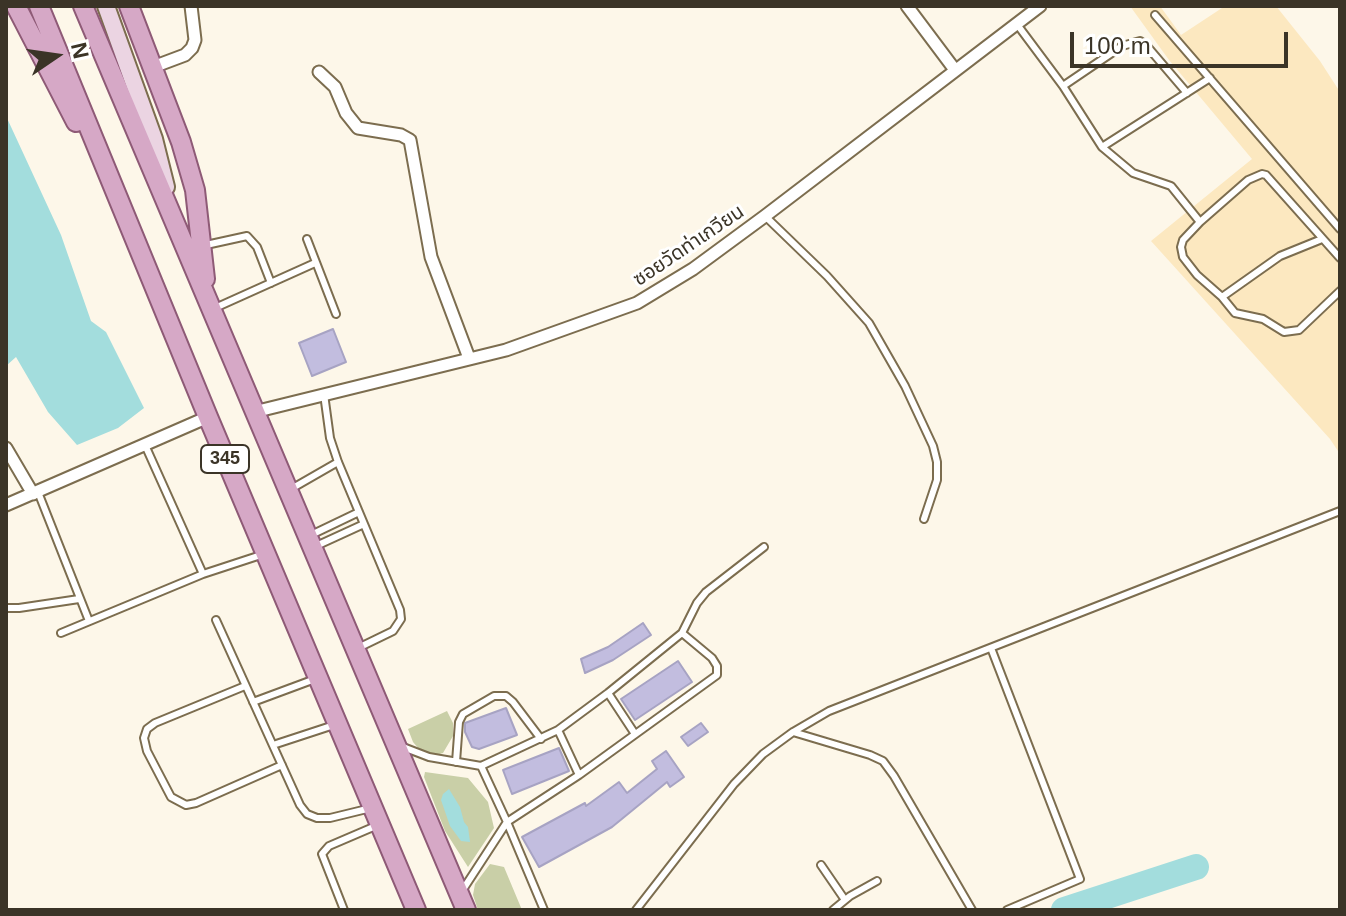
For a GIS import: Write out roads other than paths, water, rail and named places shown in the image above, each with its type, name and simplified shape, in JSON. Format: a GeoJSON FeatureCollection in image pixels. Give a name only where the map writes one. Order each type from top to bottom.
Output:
{"type":"FeatureCollection","features":[{"type":"Feature","properties":{"kind":"main road"},"geometry":{"type":"LineString","coordinates":[[16,6],[125,212]]}},
{"type":"Feature","properties":{"kind":"main road","name":"345"},"geometry":{"type":"LineString","coordinates":[[39,6],[264,554],[416,910]]}},
{"type":"Feature","properties":{"kind":"main road","name":"345"},"geometry":{"type":"LineString","coordinates":[[83,6],[463,902]]}},
{"type":"Feature","properties":{"kind":"main road","name":"345"},"geometry":{"type":"LineString","coordinates":[[106,6],[154,139],[174,220]]}},
{"type":"Feature","properties":{"kind":"main road"},"geometry":{"type":"LineString","coordinates":[[129,6],[181,142],[195,190],[209,304]]}},
{"type":"Feature","properties":{"kind":"street"},"geometry":{"type":"LineString","coordinates":[[153,67],[185,55],[192,48],[194,29],[191,6]]}},
{"type":"Feature","properties":{"kind":"street"},"geometry":{"type":"LineString","coordinates":[[907,6],[955,70]]}},
{"type":"Feature","properties":{"kind":"street","name":"ซอยวัดท่าเกวียน"},"geometry":{"type":"LineString","coordinates":[[254,412],[506,350],[637,303],[693,269],[765,216],[1040,6]]}},
{"type":"Feature","properties":{"kind":"street"},"geometry":{"type":"LineString","coordinates":[[319,72],[335,87],[346,113],[358,128],[401,135],[410,140],[431,257],[469,358]]}},
{"type":"Feature","properties":{"kind":"street"},"geometry":{"type":"LineString","coordinates":[[6,505],[208,417]]}},
{"type":"Feature","properties":{"kind":"street"},"geometry":{"type":"LineString","coordinates":[[6,448],[35,493]]}},
{"type":"Feature","properties":{"kind":"lane"},"geometry":{"type":"LineString","coordinates":[[1155,15],[1340,229]]}},
{"type":"Feature","properties":{"kind":"lane"},"geometry":{"type":"LineString","coordinates":[[1016,23],[1063,86],[1102,147],[1133,173],[1171,186],[1200,222]]}},
{"type":"Feature","properties":{"kind":"lane"},"geometry":{"type":"LineString","coordinates":[[1063,86],[1122,46],[1140,41],[1187,93]]}},
{"type":"Feature","properties":{"kind":"lane"},"geometry":{"type":"LineString","coordinates":[[1102,147],[1210,78]]}},
{"type":"Feature","properties":{"kind":"lane"},"geometry":{"type":"LineString","coordinates":[[1340,258],[1262,174],[1248,180],[1200,222],[1183,240],[1181,247],[1183,257],[1197,275],[1235,313],[1263,319],[1284,332],[1299,330],[1340,291]]}},
{"type":"Feature","properties":{"kind":"lane"},"geometry":{"type":"LineString","coordinates":[[765,216],[862,314],[898,373],[933,446],[937,462],[937,480],[924,519]]}},
{"type":"Feature","properties":{"kind":"lane"},"geometry":{"type":"LineString","coordinates":[[202,246],[247,236],[257,247],[271,283]]}},
{"type":"Feature","properties":{"kind":"lane"},"geometry":{"type":"LineString","coordinates":[[307,239],[336,314]]}},
{"type":"Feature","properties":{"kind":"lane"},"geometry":{"type":"LineString","coordinates":[[1222,297],[1280,256],[1322,239]]}},
{"type":"Feature","properties":{"kind":"lane"},"geometry":{"type":"LineString","coordinates":[[209,304],[271,283],[315,263]]}},
{"type":"Feature","properties":{"kind":"lane"},"geometry":{"type":"LineString","coordinates":[[324,394],[330,438],[338,462],[400,610],[401,619],[393,631],[355,649]]}},
{"type":"Feature","properties":{"kind":"lane"},"geometry":{"type":"LineString","coordinates":[[145,445],[203,574]]}},
{"type":"Feature","properties":{"kind":"lane"},"geometry":{"type":"LineString","coordinates":[[287,491],[338,462]]}},
{"type":"Feature","properties":{"kind":"lane"},"geometry":{"type":"LineString","coordinates":[[35,493],[89,621]]}},
{"type":"Feature","properties":{"kind":"lane"},"geometry":{"type":"LineString","coordinates":[[636,910],[734,784],[763,754],[829,711],[1340,511]]}},
{"type":"Feature","properties":{"kind":"lane"},"geometry":{"type":"LineString","coordinates":[[310,542],[359,512]]}},
{"type":"Feature","properties":{"kind":"lane"},"geometry":{"type":"LineString","coordinates":[[310,542],[364,524]]}},
{"type":"Feature","properties":{"kind":"lane"},"geometry":{"type":"LineString","coordinates":[[396,744],[429,757],[481,766],[558,730],[682,633],[706,592],[764,547]]}},
{"type":"Feature","properties":{"kind":"lane"},"geometry":{"type":"LineString","coordinates":[[61,633],[203,574],[264,554]]}},
{"type":"Feature","properties":{"kind":"lane"},"geometry":{"type":"LineString","coordinates":[[6,608],[79,599]]}},
{"type":"Feature","properties":{"kind":"lane"},"geometry":{"type":"LineString","coordinates":[[216,620],[307,814],[317,818],[376,816]]}},
{"type":"Feature","properties":{"kind":"lane"},"geometry":{"type":"LineString","coordinates":[[463,902],[507,822],[579,775],[717,675],[717,666],[712,658],[682,633]]}},
{"type":"Feature","properties":{"kind":"lane"},"geometry":{"type":"LineString","coordinates":[[991,648],[1080,879],[1007,910]]}},
{"type":"Feature","properties":{"kind":"lane"},"geometry":{"type":"LineString","coordinates":[[253,702],[318,678]]}},
{"type":"Feature","properties":{"kind":"lane"},"geometry":{"type":"LineString","coordinates":[[245,686],[155,723],[147,729],[144,738],[147,751],[171,797],[186,805],[282,765]]}},
{"type":"Feature","properties":{"kind":"lane"},"geometry":{"type":"LineString","coordinates":[[608,693],[635,734]]}},
{"type":"Feature","properties":{"kind":"lane"},"geometry":{"type":"LineString","coordinates":[[456,762],[459,722],[463,714],[494,696],[506,696],[513,702],[541,739]]}},
{"type":"Feature","properties":{"kind":"lane"},"geometry":{"type":"LineString","coordinates":[[273,745],[337,723]]}},
{"type":"Feature","properties":{"kind":"lane"},"geometry":{"type":"LineString","coordinates":[[558,730],[579,775]]}},
{"type":"Feature","properties":{"kind":"lane"},"geometry":{"type":"LineString","coordinates":[[793,732],[883,761],[972,910]]}},
{"type":"Feature","properties":{"kind":"lane"},"geometry":{"type":"LineString","coordinates":[[481,766],[544,910]]}},
{"type":"Feature","properties":{"kind":"lane"},"geometry":{"type":"LineString","coordinates":[[344,910],[322,854],[329,846],[376,816]]}},
{"type":"Feature","properties":{"kind":"lane"},"geometry":{"type":"LineString","coordinates":[[821,865],[845,900]]}},
{"type":"Feature","properties":{"kind":"lane"},"geometry":{"type":"LineString","coordinates":[[833,910],[877,881]]}},
{"type":"Feature","properties":{"kind":"water"},"geometry":{"type":"Polygon","coordinates":[[[6,116],[61,235],[91,321],[106,332],[144,408],[118,428],[77,445],[48,412],[16,357],[6,366],[6,116]]]}},
{"type":"Feature","properties":{"kind":"water"},"geometry":{"type":"Polygon","coordinates":[[[449,789],[468,827],[470,842],[461,841],[450,826],[441,800],[449,789]]]}},
{"type":"Feature","properties":{"kind":"waterway"},"geometry":{"type":"LineString","coordinates":[[1064,910],[1196,867]]}}]}
